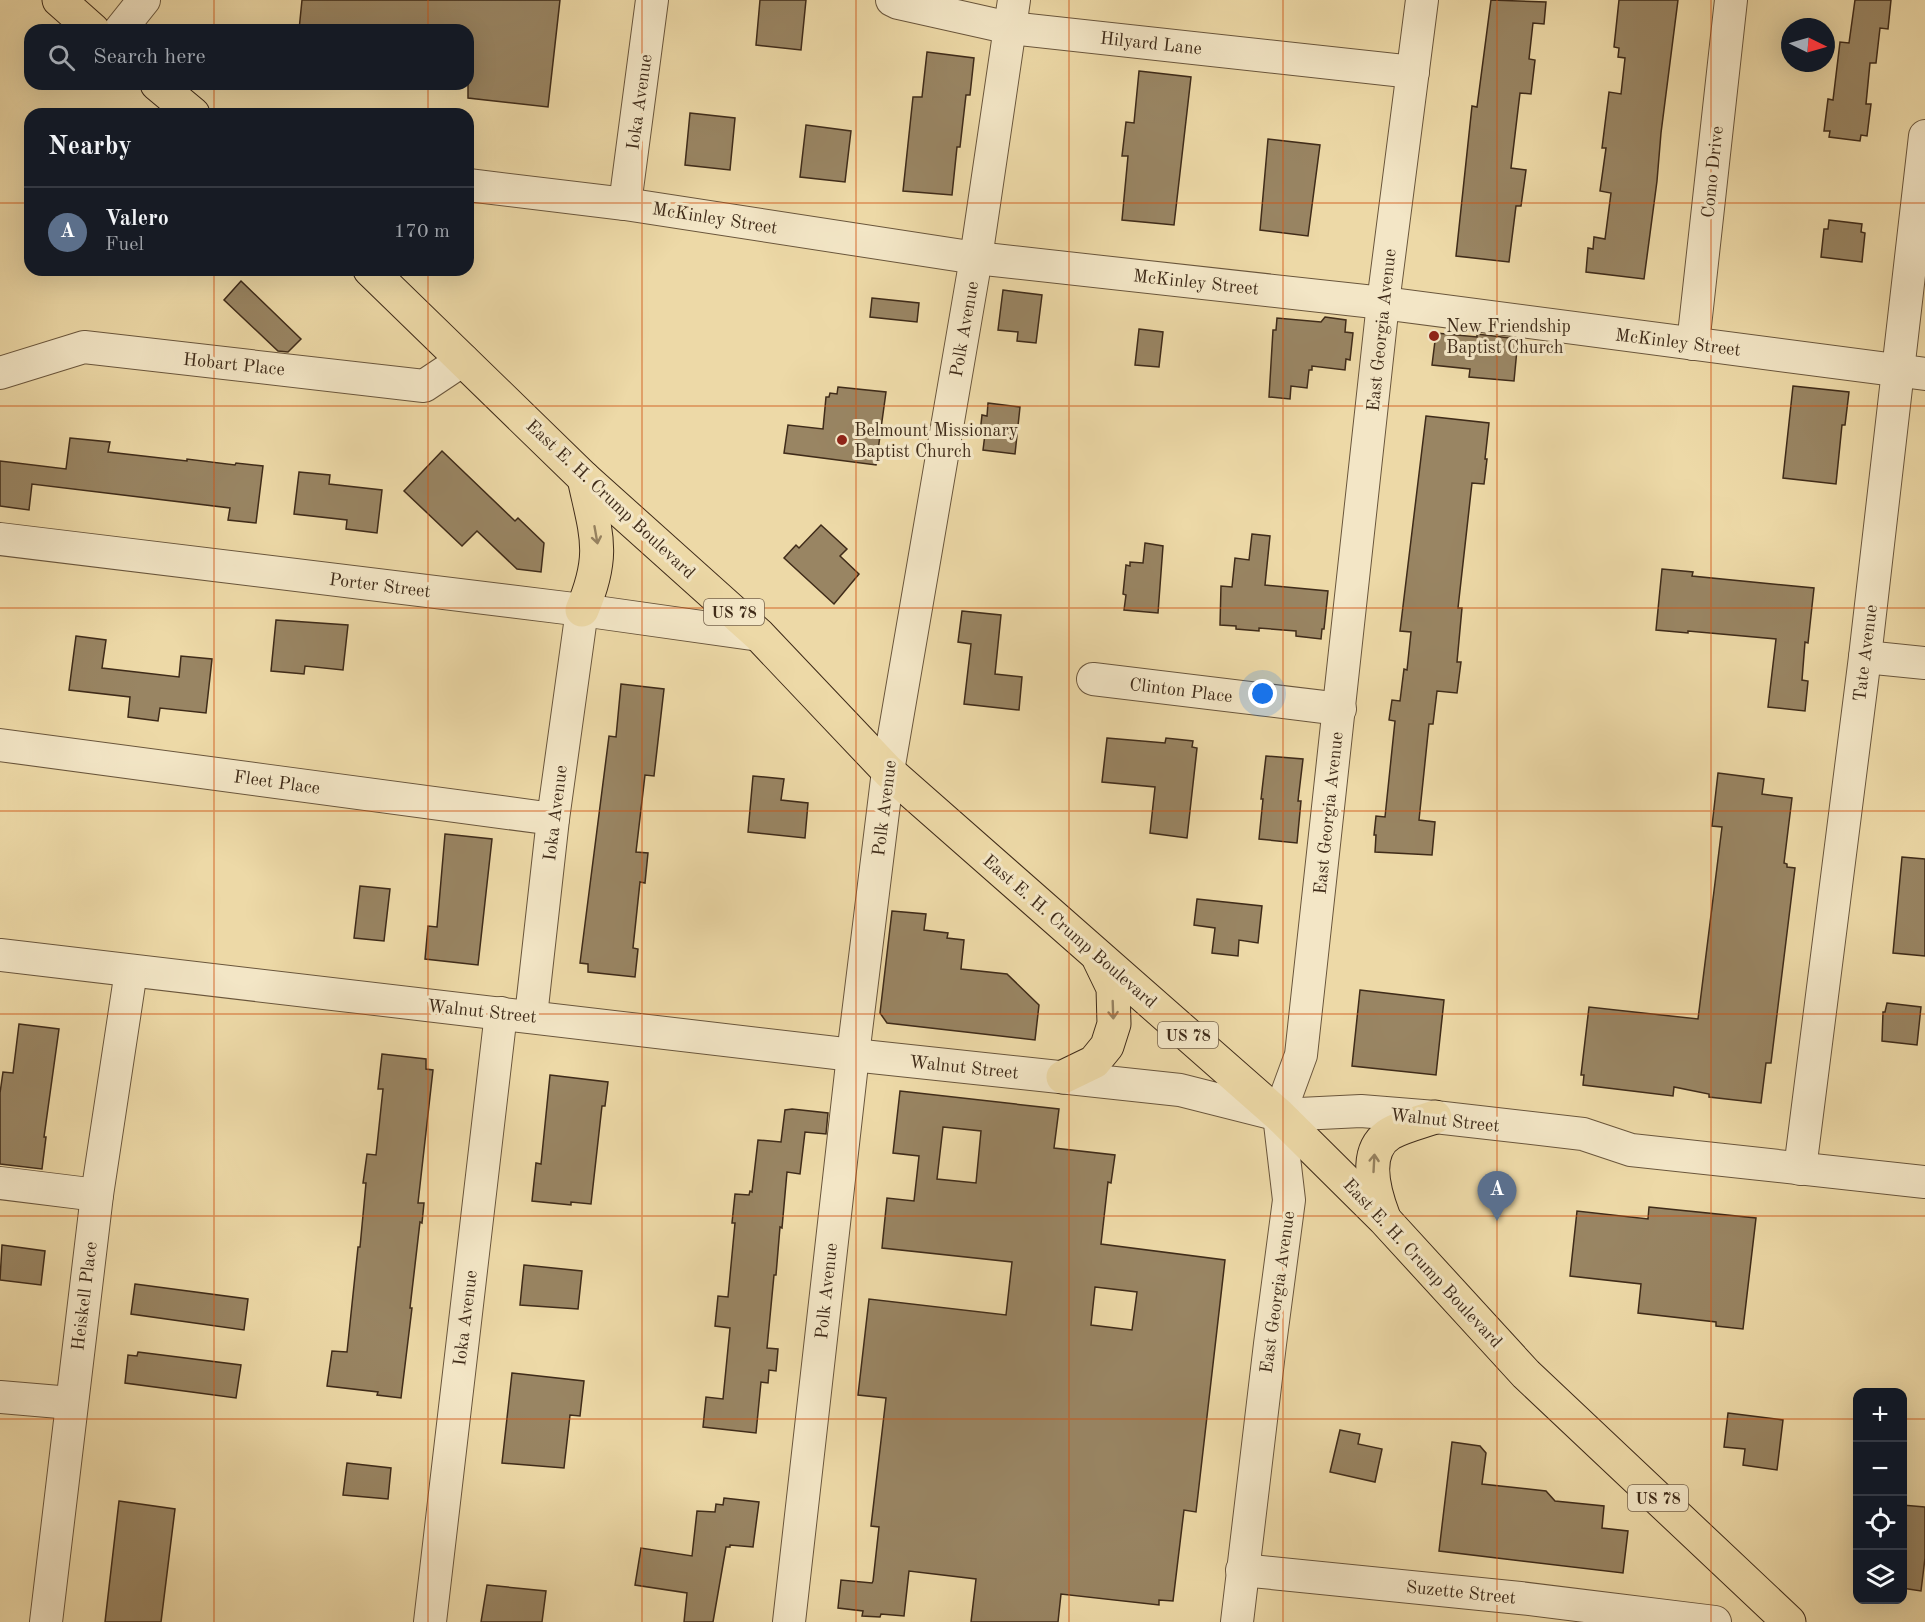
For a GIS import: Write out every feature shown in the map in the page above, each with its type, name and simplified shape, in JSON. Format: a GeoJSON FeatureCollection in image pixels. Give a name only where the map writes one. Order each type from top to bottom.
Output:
{"type":"FeatureCollection","features":[{"type":"Feature","properties":{"kind":"main road"},"geometry":{"type":"LineString","coordinates":[[59,0],[86,24]]}},
{"type":"Feature","properties":{"kind":"main road"},"geometry":{"type":"LineString","coordinates":[[164,90],[187,108]]}},
{"type":"Feature","properties":{"kind":"main road","name":"East E. H. Crump Boulevard"},"geometry":{"type":"LineString","coordinates":[[376,276],[584,478],[759,635],[888,771],[1280,1115],[1384,1219],[1526,1374],[1789,1622]]}},
{"type":"Feature","properties":{"kind":"main road"},"geometry":{"type":"LineString","coordinates":[[582,610],[592,588],[597,564],[598,541],[584,478]]}},
{"type":"Feature","properties":{"kind":"main road"},"geometry":{"type":"LineString","coordinates":[[1063,1077],[1094,1062],[1107,1046],[1114,1024],[1113,988],[1097,954]]}},
{"type":"Feature","properties":{"kind":"main road"},"geometry":{"type":"LineString","coordinates":[[1384,1219],[1376,1196],[1373,1163],[1375,1150],[1381,1140],[1392,1132],[1435,1117]]}},
{"type":"Feature","properties":{"kind":"street"},"geometry":{"type":"LineString","coordinates":[[125,24],[144,0]]}},
{"type":"Feature","properties":{"kind":"street","name":"Ioka Avenue"},"geometry":{"type":"LineString","coordinates":[[625,204],[652,0]]}},
{"type":"Feature","properties":{"kind":"street","name":"Hilyard Lane"},"geometry":{"type":"LineString","coordinates":[[892,0],[898,3],[1012,14],[1413,72]]}},
{"type":"Feature","properties":{"kind":"street","name":"East Georgia Avenue"},"geometry":{"type":"LineString","coordinates":[[1237,1622],[1289,1200],[1280,1115],[1301,1055],[1383,303],[1422,0]]}},
{"type":"Feature","properties":{"kind":"street","name":"Como Drive"},"geometry":{"type":"LineString","coordinates":[[1693,344],[1731,0]]}},
{"type":"Feature","properties":{"kind":"street","name":"Polk Avenue"},"geometry":{"type":"LineString","coordinates":[[789,1622],[853,1055],[888,771],[976,258],[1012,14]]}},
{"type":"Feature","properties":{"kind":"street","name":"Tate Avenue"},"geometry":{"type":"LineString","coordinates":[[1800,1169],[1864,657],[1912,373],[1925,136]]}},
{"type":"Feature","properties":{"kind":"street","name":"McKinley Street"},"geometry":{"type":"LineString","coordinates":[[474,186],[625,204],[976,258],[1383,303],[1912,373]]}},
{"type":"Feature","properties":{"kind":"street","name":"Hobart Place"},"geometry":{"type":"LineString","coordinates":[[0,373],[84,347],[424,386],[463,360]]}},
{"type":"Feature","properties":{"kind":"street","name":"Porter Street"},"geometry":{"type":"LineString","coordinates":[[0,540],[582,610],[759,635]]}},
{"type":"Feature","properties":{"kind":"street","name":"Ioka Avenue"},"geometry":{"type":"LineString","coordinates":[[430,1622],[516,1015],[553,819],[582,610]]}},
{"type":"Feature","properties":{"kind":"street"},"geometry":{"type":"LineString","coordinates":[[1864,657],[1925,663]]}},
{"type":"Feature","properties":{"kind":"street","name":"Clinton Place"},"geometry":{"type":"LineString","coordinates":[[1094,679],[1340,709]]}},
{"type":"Feature","properties":{"kind":"street","name":"Fleet Place"},"geometry":{"type":"LineString","coordinates":[[0,745],[553,819]]}},
{"type":"Feature","properties":{"kind":"street","name":"Walnut Street"},"geometry":{"type":"LineString","coordinates":[[0,955],[853,1055],[1180,1090],[1280,1115],[1361,1112],[1435,1117],[1583,1134],[1631,1150],[1925,1182]]}},
{"type":"Feature","properties":{"kind":"street","name":"Heiskell Place"},"geometry":{"type":"LineString","coordinates":[[46,1622],[97,1195],[131,971]]}},
{"type":"Feature","properties":{"kind":"street"},"geometry":{"type":"LineString","coordinates":[[0,1183],[97,1195]]}},
{"type":"Feature","properties":{"kind":"street"},"geometry":{"type":"LineString","coordinates":[[0,1397],[71,1403]]}},
{"type":"Feature","properties":{"kind":"street","name":"Suzette Street"},"geometry":{"type":"LineString","coordinates":[[1242,1570],[1519,1610],[1715,1622]]}},
{"type":"Feature","properties":{"kind":"building"},"geometry":{"type":"Polygon","coordinates":[[[302,0],[560,0],[548,107],[468,98],[468,90],[474,90],[474,24],[300,24],[302,0]]]}},
{"type":"Feature","properties":{"kind":"building"},"geometry":{"type":"Polygon","coordinates":[[[760,0],[806,0],[801,50],[756,45],[760,0]]]}},
{"type":"Feature","properties":{"kind":"building"},"geometry":{"type":"Polygon","coordinates":[[[1491,0],[1546,2],[1544,24],[1533,23],[1529,59],[1535,60],[1531,94],[1520,93],[1511,168],[1526,170],[1521,206],[1516,206],[1509,262],[1456,256],[1472,106],[1477,107],[1491,0]]]}},
{"type":"Feature","properties":{"kind":"building"},"geometry":{"type":"Polygon","coordinates":[[[1619,0],[1678,0],[1644,279],[1586,272],[1588,248],[1593,249],[1594,237],[1605,239],[1611,193],[1600,191],[1606,148],[1602,148],[1609,92],[1621,94],[1625,58],[1618,57],[1619,48],[1614,47],[1619,0]]]}},
{"type":"Feature","properties":{"kind":"building"},"geometry":{"type":"Polygon","coordinates":[[[1855,0],[1891,0],[1888,29],[1880,28],[1876,63],[1870,63],[1866,104],[1871,104],[1867,136],[1861,135],[1860,141],[1829,137],[1830,131],[1824,131],[1828,99],[1833,100],[1840,42],[1849,43],[1855,0]]]}},
{"type":"Feature","properties":{"kind":"building"},"geometry":{"type":"Polygon","coordinates":[[[927,52],[974,58],[970,95],[966,95],[960,147],[957,147],[952,195],[903,191],[913,97],[922,97],[927,52]]]}},
{"type":"Feature","properties":{"kind":"building"},"geometry":{"type":"Polygon","coordinates":[[[1139,71],[1191,77],[1174,225],[1122,220],[1128,156],[1122,156],[1126,122],[1134,123],[1139,71]]]}},
{"type":"Feature","properties":{"kind":"building"},"geometry":{"type":"Polygon","coordinates":[[[690,113],[735,118],[730,170],[685,165],[690,113]]]}},
{"type":"Feature","properties":{"kind":"building"},"geometry":{"type":"Polygon","coordinates":[[[806,125],[851,131],[845,182],[800,177],[806,125]]]}},
{"type":"Feature","properties":{"kind":"building"},"geometry":{"type":"Polygon","coordinates":[[[1268,139],[1320,145],[1308,236],[1260,230],[1268,139]]]}},
{"type":"Feature","properties":{"kind":"building"},"geometry":{"type":"Polygon","coordinates":[[[1829,220],[1862,224],[1861,232],[1865,233],[1862,262],[1821,257],[1824,229],[1828,229],[1829,220]]]}},
{"type":"Feature","properties":{"kind":"building"},"geometry":{"type":"Polygon","coordinates":[[[241,281],[301,339],[288,352],[278,351],[224,300],[241,281]]]}},
{"type":"Feature","properties":{"kind":"building"},"geometry":{"type":"Polygon","coordinates":[[[1003,290],[1042,295],[1036,343],[1017,341],[1018,332],[998,330],[1003,290]]]}},
{"type":"Feature","properties":{"kind":"building"},"geometry":{"type":"Polygon","coordinates":[[[872,298],[919,303],[917,322],[870,317],[872,298]]]}},
{"type":"Feature","properties":{"kind":"building"},"geometry":{"type":"Polygon","coordinates":[[[1325,317],[1346,320],[1345,332],[1353,333],[1350,360],[1346,359],[1345,370],[1312,366],[1312,370],[1309,370],[1307,388],[1291,386],[1290,399],[1269,397],[1273,330],[1276,330],[1277,318],[1321,322],[1325,317]]]}},
{"type":"Feature","properties":{"kind":"building"},"geometry":{"type":"Polygon","coordinates":[[[1139,329],[1163,332],[1159,367],[1135,365],[1139,329]]]}},
{"type":"Feature","properties":{"kind":"building"},"geometry":{"type":"Polygon","coordinates":[[[1436,333],[1477,337],[1477,334],[1518,339],[1514,381],[1469,377],[1470,369],[1432,365],[1436,333]]]}},
{"type":"Feature","properties":{"kind":"building"},"geometry":{"type":"Polygon","coordinates":[[[1793,386],[1849,392],[1845,425],[1842,425],[1836,484],[1783,478],[1793,386]]]}},
{"type":"Feature","properties":{"kind":"building"},"geometry":{"type":"Polygon","coordinates":[[[838,387],[886,392],[876,465],[784,453],[788,425],[823,429],[826,397],[829,397],[830,393],[837,394],[838,387]]]}},
{"type":"Feature","properties":{"kind":"building"},"geometry":{"type":"Polygon","coordinates":[[[988,403],[1020,407],[1015,454],[983,450],[985,434],[980,433],[982,415],[987,416],[988,403]]]}},
{"type":"Feature","properties":{"kind":"building"},"geometry":{"type":"Polygon","coordinates":[[[1426,416],[1489,423],[1484,484],[1472,483],[1458,608],[1462,608],[1457,662],[1461,662],[1457,693],[1437,691],[1433,724],[1429,724],[1419,820],[1435,822],[1432,855],[1375,852],[1376,835],[1374,835],[1376,816],[1385,817],[1395,721],[1389,720],[1392,700],[1400,701],[1404,669],[1407,670],[1411,632],[1400,631],[1426,416]]]}},
{"type":"Feature","properties":{"kind":"building"},"geometry":{"type":"Polygon","coordinates":[[[70,438],[110,442],[108,452],[187,461],[187,459],[263,466],[256,523],[228,520],[230,508],[32,484],[29,510],[0,506],[0,461],[66,469],[70,438]]]}},
{"type":"Feature","properties":{"kind":"building"},"geometry":{"type":"Polygon","coordinates":[[[442,451],[515,521],[518,518],[544,543],[541,572],[517,569],[477,531],[462,546],[404,491],[442,451]]]}},
{"type":"Feature","properties":{"kind":"building"},"geometry":{"type":"Polygon","coordinates":[[[299,472],[330,475],[329,484],[382,490],[377,533],[346,529],[347,520],[294,514],[299,472]]]}},
{"type":"Feature","properties":{"kind":"building"},"geometry":{"type":"Polygon","coordinates":[[[821,525],[847,549],[840,556],[859,574],[834,604],[784,558],[796,545],[799,548],[821,525]]]}},
{"type":"Feature","properties":{"kind":"building"},"geometry":{"type":"Polygon","coordinates":[[[1252,534],[1270,536],[1265,585],[1328,591],[1321,639],[1296,636],[1296,631],[1259,628],[1259,631],[1220,625],[1221,586],[1232,587],[1235,558],[1249,560],[1252,534]]]}},
{"type":"Feature","properties":{"kind":"building"},"geometry":{"type":"Polygon","coordinates":[[[1145,543],[1163,546],[1158,613],[1124,610],[1126,565],[1130,566],[1130,562],[1143,563],[1145,543]]]}},
{"type":"Feature","properties":{"kind":"building"},"geometry":{"type":"Polygon","coordinates":[[[1662,569],[1693,572],[1692,576],[1814,588],[1808,643],[1805,642],[1802,680],[1808,681],[1805,711],[1768,707],[1776,639],[1656,630],[1662,569]]]}},
{"type":"Feature","properties":{"kind":"building"},"geometry":{"type":"Polygon","coordinates":[[[962,611],[1001,615],[995,674],[1022,677],[1019,710],[964,704],[971,644],[958,642],[962,611]]]}},
{"type":"Feature","properties":{"kind":"building"},"geometry":{"type":"Polygon","coordinates":[[[276,620],[348,625],[343,670],[305,666],[304,674],[271,671],[276,620]]]}},
{"type":"Feature","properties":{"kind":"building"},"geometry":{"type":"Polygon","coordinates":[[[76,636],[106,640],[102,668],[179,677],[181,656],[212,659],[206,713],[160,708],[158,721],[128,717],[130,697],[69,690],[76,636]]]}},
{"type":"Feature","properties":{"kind":"building"},"geometry":{"type":"Polygon","coordinates":[[[621,684],[664,689],[654,776],[645,775],[636,852],[648,853],[645,883],[640,882],[633,948],[638,949],[635,977],[588,972],[588,964],[580,963],[609,736],[616,737],[621,684]]]}},
{"type":"Feature","properties":{"kind":"building"},"geometry":{"type":"Polygon","coordinates":[[[1107,738],[1165,743],[1166,738],[1193,741],[1192,747],[1197,748],[1187,838],[1150,833],[1155,787],[1102,782],[1107,738]]]}},
{"type":"Feature","properties":{"kind":"building"},"geometry":{"type":"Polygon","coordinates":[[[1266,756],[1303,759],[1298,801],[1301,801],[1297,843],[1259,839],[1266,756]]]}},
{"type":"Feature","properties":{"kind":"building"},"geometry":{"type":"Polygon","coordinates":[[[1718,773],[1764,779],[1762,794],[1792,798],[1784,863],[1787,867],[1795,868],[1771,1063],[1766,1063],[1761,1103],[1709,1097],[1709,1094],[1674,1087],[1673,1096],[1583,1085],[1584,1075],[1581,1075],[1589,1007],[1698,1019],[1722,827],[1712,826],[1718,773]]]}},
{"type":"Feature","properties":{"kind":"building"},"geometry":{"type":"Polygon","coordinates":[[[753,776],[784,779],[781,800],[808,803],[805,838],[748,832],[753,776]]]}},
{"type":"Feature","properties":{"kind":"building"},"geometry":{"type":"Polygon","coordinates":[[[445,834],[492,839],[478,965],[425,959],[428,926],[437,927],[445,834]]]}},
{"type":"Feature","properties":{"kind":"building"},"geometry":{"type":"Polygon","coordinates":[[[1902,857],[1925,859],[1925,956],[1893,953],[1902,857]]]}},
{"type":"Feature","properties":{"kind":"building"},"geometry":{"type":"Polygon","coordinates":[[[360,886],[390,889],[384,941],[354,938],[360,886]]]}},
{"type":"Feature","properties":{"kind":"building"},"geometry":{"type":"Polygon","coordinates":[[[1197,899],[1262,906],[1258,943],[1239,940],[1238,956],[1212,953],[1215,928],[1194,925],[1197,899]]]}},
{"type":"Feature","properties":{"kind":"building"},"geometry":{"type":"Polygon","coordinates":[[[892,911],[926,914],[924,930],[948,933],[947,938],[964,940],[961,969],[1007,974],[1039,1005],[1035,1040],[887,1023],[880,1013],[892,911]]]}},
{"type":"Feature","properties":{"kind":"building"},"geometry":{"type":"Polygon","coordinates":[[[1360,990],[1444,1000],[1436,1075],[1352,1066],[1360,990]]]}},
{"type":"Feature","properties":{"kind":"building"},"geometry":{"type":"Polygon","coordinates":[[[1887,1003],[1921,1007],[1917,1045],[1882,1041],[1883,1012],[1885,1012],[1887,1003]]]}},
{"type":"Feature","properties":{"kind":"building"},"geometry":{"type":"Polygon","coordinates":[[[19,1024],[59,1029],[44,1137],[46,1137],[42,1169],[0,1164],[0,1093],[3,1072],[13,1073],[19,1024]]]}},
{"type":"Feature","properties":{"kind":"building"},"geometry":{"type":"Polygon","coordinates":[[[382,1054],[426,1059],[426,1069],[433,1070],[418,1203],[424,1203],[401,1398],[377,1395],[378,1392],[327,1386],[332,1351],[347,1352],[358,1247],[360,1247],[366,1183],[363,1183],[367,1154],[376,1155],[383,1089],[378,1089],[382,1054]]]}},
{"type":"Feature","properties":{"kind":"building"},"geometry":{"type":"Polygon","coordinates":[[[550,1075],[608,1082],[605,1106],[602,1106],[591,1204],[571,1202],[571,1205],[532,1201],[536,1163],[541,1164],[550,1075]]]}},
{"type":"Feature","properties":{"kind":"building"},"geometry":{"type":"Polygon","coordinates":[[[900,1091],[1059,1109],[1054,1148],[1115,1155],[1111,1183],[1108,1182],[1101,1244],[1225,1260],[1196,1512],[1184,1510],[1173,1601],[1159,1600],[1159,1605],[1061,1594],[1058,1622],[971,1622],[976,1579],[909,1571],[904,1616],[881,1614],[880,1617],[862,1616],[863,1611],[838,1608],[841,1580],[872,1583],[879,1527],[871,1526],[886,1398],[858,1395],[869,1299],[1006,1315],[1012,1262],[882,1248],[887,1198],[914,1201],[919,1156],[893,1153],[900,1091]],[[943,1127],[937,1179],[976,1183],[981,1131],[943,1127]],[[1095,1287],[1091,1325],[1132,1330],[1137,1292],[1095,1287]]]}},
{"type":"Feature","properties":{"kind":"building"},"geometry":{"type":"Polygon","coordinates":[[[785,1110],[828,1113],[826,1134],[805,1132],[800,1174],[787,1172],[767,1348],[778,1349],[776,1371],[769,1370],[768,1383],[761,1382],[756,1433],[703,1427],[706,1397],[723,1399],[730,1328],[715,1326],[718,1296],[728,1297],[735,1223],[732,1223],[735,1194],[749,1195],[750,1191],[752,1192],[758,1140],[781,1142],[785,1110]]]}},
{"type":"Feature","properties":{"kind":"building"},"geometry":{"type":"Polygon","coordinates":[[[1649,1207],[1756,1218],[1743,1329],[1716,1326],[1716,1322],[1638,1313],[1641,1284],[1570,1276],[1577,1211],[1648,1219],[1649,1207]]]}},
{"type":"Feature","properties":{"kind":"building"},"geometry":{"type":"Polygon","coordinates":[[[2,1245],[45,1251],[41,1285],[0,1280],[2,1245]]]}},
{"type":"Feature","properties":{"kind":"building"},"geometry":{"type":"Polygon","coordinates":[[[524,1265],[582,1271],[578,1309],[520,1305],[524,1265]]]}},
{"type":"Feature","properties":{"kind":"building"},"geometry":{"type":"Polygon","coordinates":[[[135,1284],[248,1299],[244,1330],[131,1314],[135,1284]]]}},
{"type":"Feature","properties":{"kind":"building"},"geometry":{"type":"Polygon","coordinates":[[[138,1352],[241,1365],[236,1398],[125,1383],[128,1355],[137,1356],[138,1352]]]}},
{"type":"Feature","properties":{"kind":"building"},"geometry":{"type":"Polygon","coordinates":[[[512,1373],[584,1381],[580,1416],[570,1415],[564,1468],[502,1463],[512,1373]]]}},
{"type":"Feature","properties":{"kind":"building"},"geometry":{"type":"Polygon","coordinates":[[[1728,1413],[1783,1420],[1777,1470],[1743,1465],[1745,1449],[1724,1447],[1728,1413]]]}},
{"type":"Feature","properties":{"kind":"building"},"geometry":{"type":"Polygon","coordinates":[[[1340,1430],[1360,1434],[1358,1444],[1382,1449],[1375,1482],[1330,1472],[1340,1430]]]}},
{"type":"Feature","properties":{"kind":"building"},"geometry":{"type":"Polygon","coordinates":[[[1452,1442],[1480,1446],[1486,1453],[1482,1484],[1546,1491],[1555,1501],[1604,1506],[1602,1528],[1628,1531],[1623,1573],[1439,1551],[1452,1442]]]}},
{"type":"Feature","properties":{"kind":"building"},"geometry":{"type":"Polygon","coordinates":[[[347,1463],[391,1468],[388,1499],[343,1495],[347,1463]]]}},
{"type":"Feature","properties":{"kind":"building"},"geometry":{"type":"Polygon","coordinates":[[[724,1498],[759,1502],[753,1547],[730,1545],[726,1547],[713,1622],[684,1622],[687,1593],[635,1585],[641,1548],[692,1556],[697,1511],[715,1512],[716,1504],[723,1505],[724,1498]]]}},
{"type":"Feature","properties":{"kind":"building"},"geometry":{"type":"Polygon","coordinates":[[[119,1501],[175,1509],[161,1622],[105,1622],[119,1501]]]}},
{"type":"Feature","properties":{"kind":"building"},"geometry":{"type":"Polygon","coordinates":[[[1907,1505],[1925,1507],[1925,1558],[1921,1591],[1907,1589],[1907,1505]]]}},
{"type":"Feature","properties":{"kind":"building"},"geometry":{"type":"Polygon","coordinates":[[[487,1585],[546,1591],[542,1622],[481,1622],[487,1585]]]}},
{"type":"Feature","properties":{"kind":"place","name":"New Friendship Baptist Church"},"geometry":{"type":"Point","coordinates":[1434,336]}},
{"type":"Feature","properties":{"kind":"place","name":"Belmount Missionary Baptist Church"},"geometry":{"type":"Point","coordinates":[842,440]}},
{"type":"Feature","properties":{"kind":"place","name":"Valero"},"geometry":{"type":"Point","coordinates":[1497,1221]}}]}
